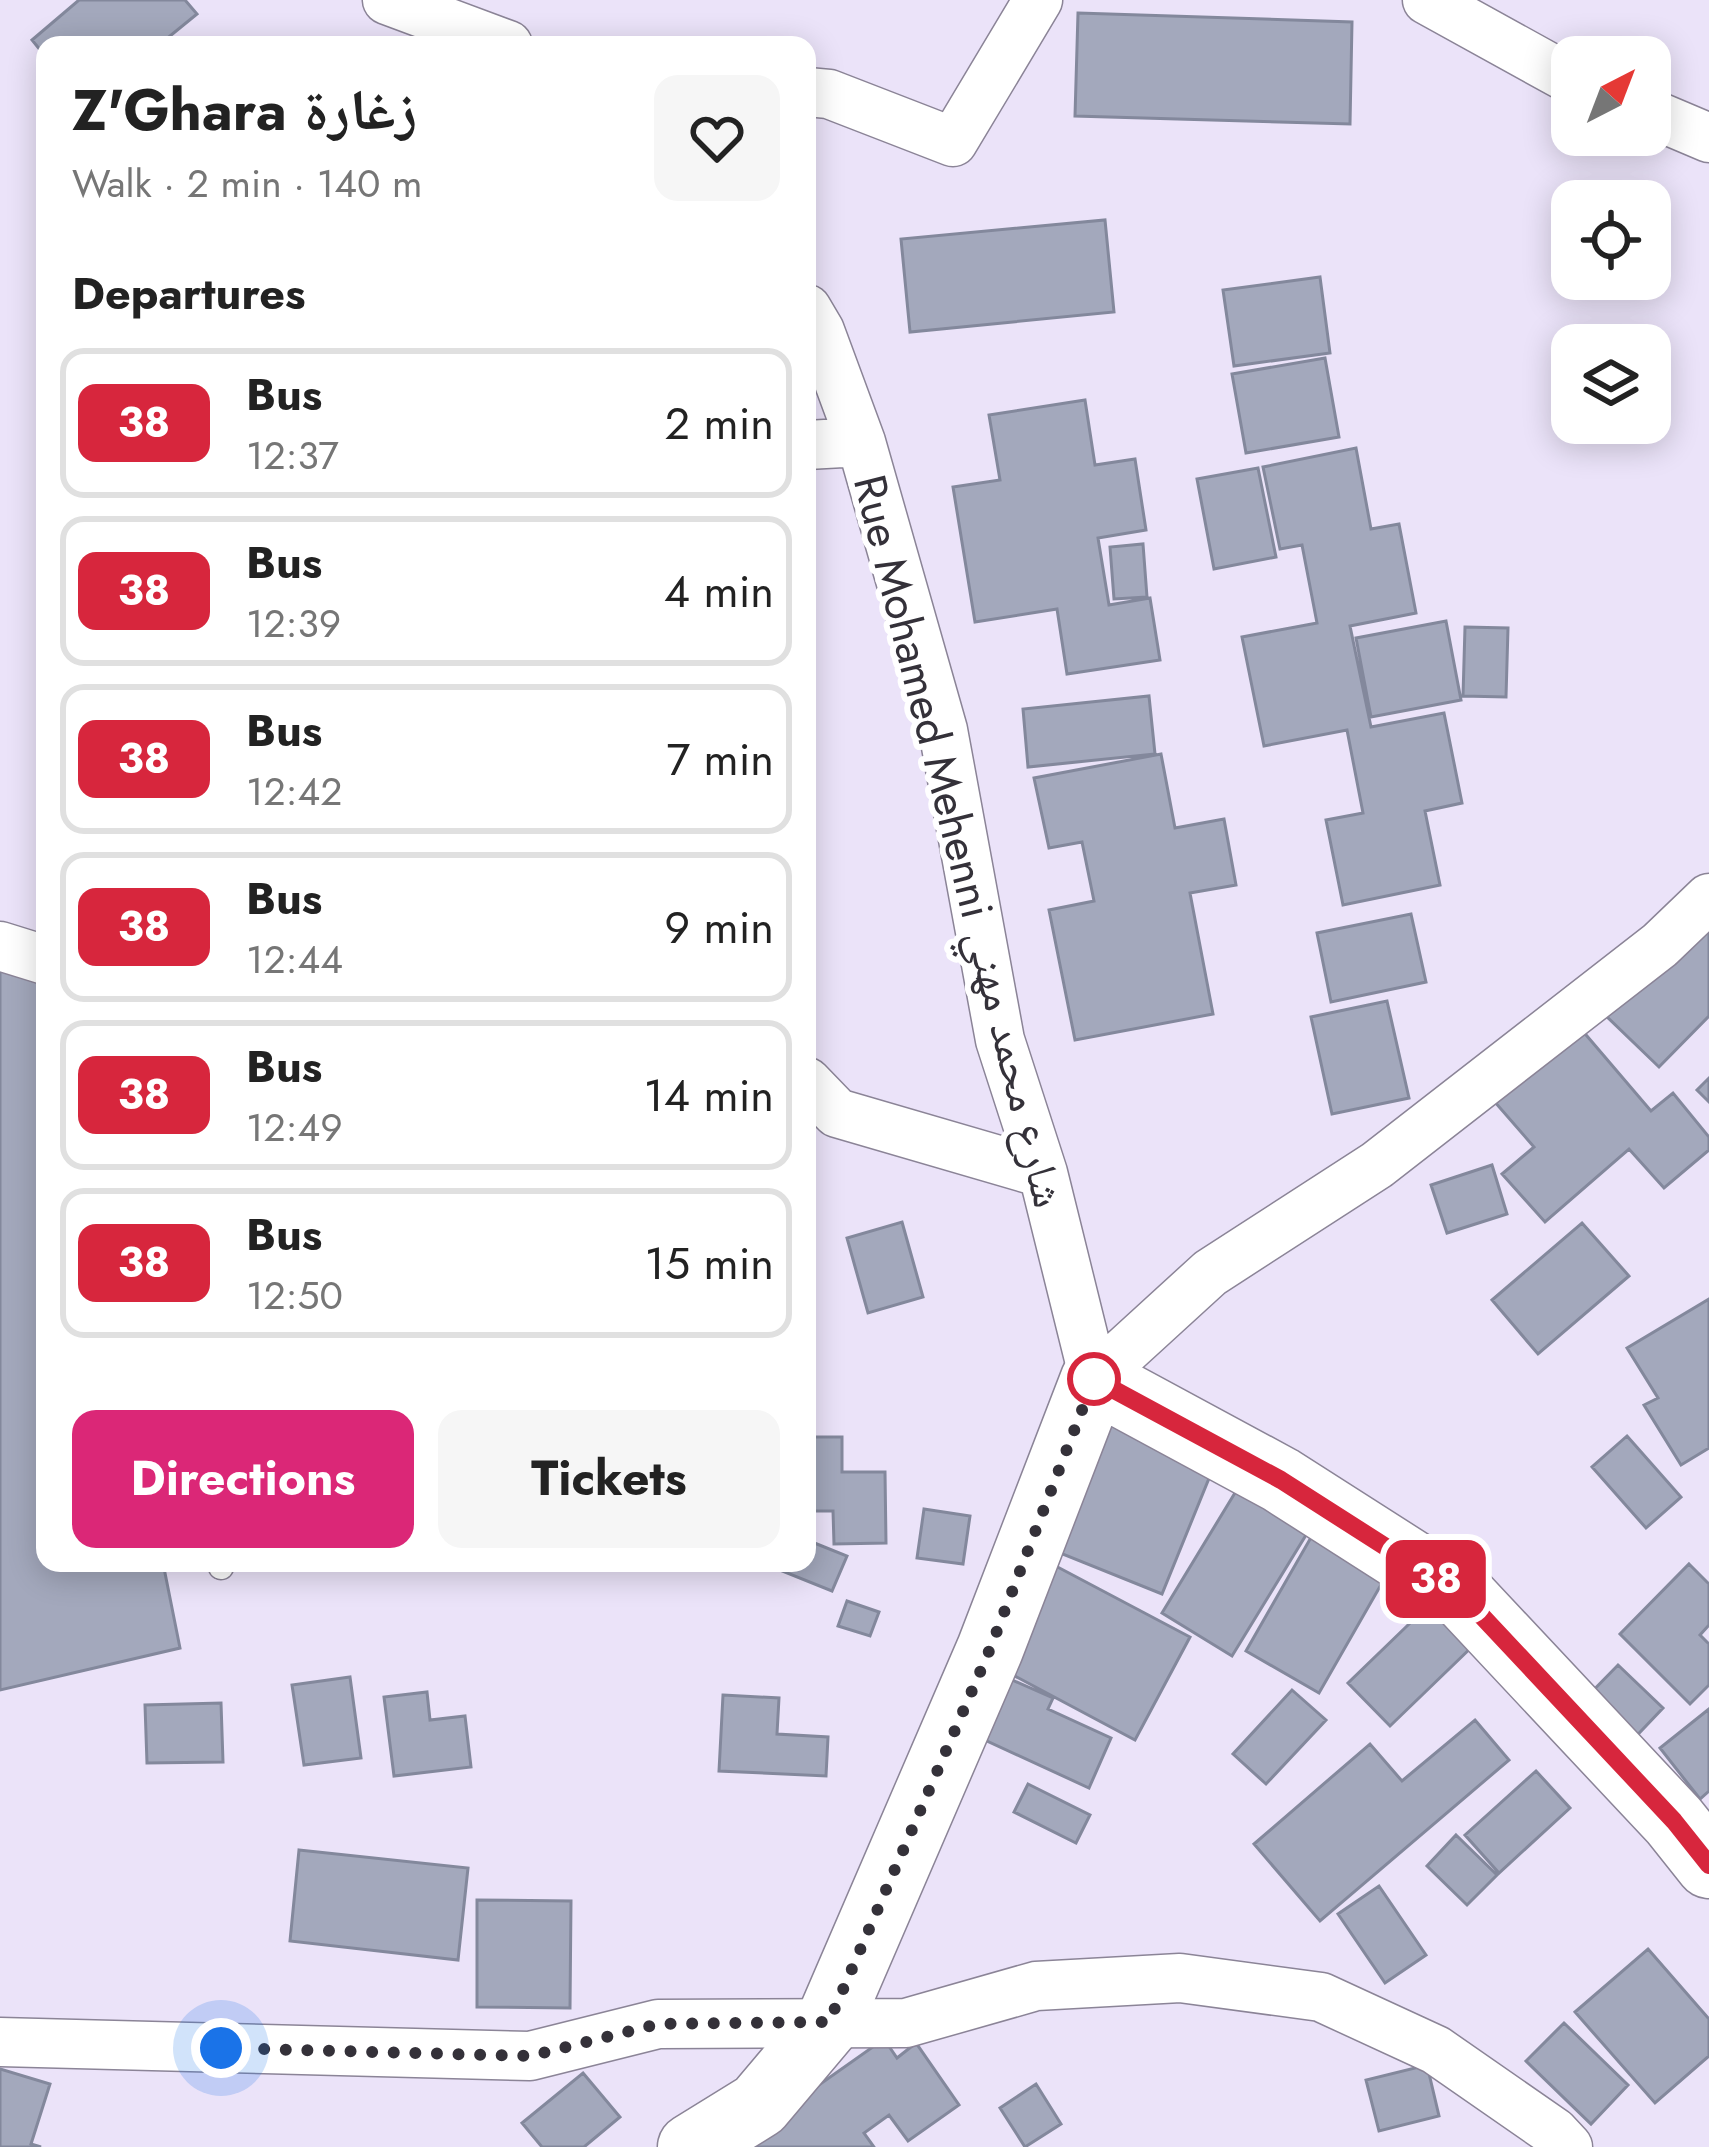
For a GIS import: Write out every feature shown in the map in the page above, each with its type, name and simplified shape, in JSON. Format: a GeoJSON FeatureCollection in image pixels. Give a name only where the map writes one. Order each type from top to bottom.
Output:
{"type":"FeatureCollection","features":[{"type":"Feature","properties":{"kind":"street"},"geometry":{"type":"LineString","coordinates":[[388,0],[484,36]]}},
{"type":"Feature","properties":{"kind":"street"},"geometry":{"type":"LineString","coordinates":[[816,93],[953,142],[1038,0]]}},
{"type":"Feature","properties":{"kind":"street"},"geometry":{"type":"LineString","coordinates":[[1427,0],[1551,68]]}},
{"type":"Feature","properties":{"kind":"street"},"geometry":{"type":"LineString","coordinates":[[1671,121],[1709,138]]}},
{"type":"Feature","properties":{"kind":"street","name":"Rue Mohamed Mehenni شارع محمد مهني"},"geometry":{"type":"LineString","coordinates":[[816,325],[861,442],[943,730],[1000,1040],[1043,1173],[1094,1379]]}},
{"type":"Feature","properties":{"kind":"street"},"geometry":{"type":"LineString","coordinates":[[816,444],[861,442]]}},
{"type":"Feature","properties":{"kind":"street"},"geometry":{"type":"LineString","coordinates":[[691,2147],[759,2105],[829,2022],[990,1649],[1094,1379],[1210,1273],[1378,1165],[1660,945],[1709,898]]}},
{"type":"Feature","properties":{"kind":"street"},"geometry":{"type":"LineString","coordinates":[[0,946],[36,957]]}},
{"type":"Feature","properties":{"kind":"street"},"geometry":{"type":"LineString","coordinates":[[816,1091],[837,1113],[1043,1173]]}},
{"type":"Feature","properties":{"kind":"street"},"geometry":{"type":"LineString","coordinates":[[1094,1379],[1281,1480],[1464,1597],[1709,1864]]}},
{"type":"Feature","properties":{"kind":"street"},"geometry":{"type":"LineString","coordinates":[[0,2042],[530,2056],[658,2024],[906,2023],[1036,1986],[1180,1978],[1321,1997],[1436,2050],[1554,2132],[1568,2147]]}},
{"type":"Feature","properties":{"kind":"building"},"geometry":{"type":"Polygon","coordinates":[[[79,0],[185,0],[197,14],[170,36],[37,36],[79,0]]]}},
{"type":"Feature","properties":{"kind":"building"},"geometry":{"type":"Polygon","coordinates":[[[1078,13],[1352,22],[1350,124],[1075,116],[1078,13]]]}},
{"type":"Feature","properties":{"kind":"building"},"geometry":{"type":"Polygon","coordinates":[[[1105,220],[1114,312],[910,332],[901,239],[1105,220]]]}},
{"type":"Feature","properties":{"kind":"building"},"geometry":{"type":"Polygon","coordinates":[[[1320,277],[1330,353],[1234,366],[1223,290],[1320,277]]]}},
{"type":"Feature","properties":{"kind":"building"},"geometry":{"type":"Polygon","coordinates":[[[1325,358],[1339,437],[1246,453],[1232,374],[1325,358]]]}},
{"type":"Feature","properties":{"kind":"building"},"geometry":{"type":"Polygon","coordinates":[[[1085,400],[1095,465],[1135,459],[1146,530],[1098,538],[1109,605],[1150,598],[1160,660],[1067,674],[1057,609],[975,622],[953,487],[1000,480],[989,415],[1085,400]]]}},
{"type":"Feature","properties":{"kind":"building"},"geometry":{"type":"Polygon","coordinates":[[[1356,448],[1371,529],[1399,524],[1416,613],[1350,626],[1371,727],[1444,713],[1462,803],[1425,811],[1440,885],[1343,905],[1326,820],[1363,813],[1347,730],[1264,746],[1242,637],[1317,623],[1302,545],[1280,549],[1263,467],[1356,448]]]}},
{"type":"Feature","properties":{"kind":"building"},"geometry":{"type":"Polygon","coordinates":[[[1258,468],[1276,557],[1214,569],[1197,479],[1258,468]]]}},
{"type":"Feature","properties":{"kind":"building"},"geometry":{"type":"Polygon","coordinates":[[[1143,544],[1147,597],[1114,599],[1110,547],[1143,544]]]}},
{"type":"Feature","properties":{"kind":"building"},"geometry":{"type":"Polygon","coordinates":[[[1446,621],[1461,700],[1371,717],[1356,638],[1446,621]]]}},
{"type":"Feature","properties":{"kind":"building"},"geometry":{"type":"Polygon","coordinates":[[[1465,627],[1508,628],[1506,697],[1463,696],[1465,627]]]}},
{"type":"Feature","properties":{"kind":"building"},"geometry":{"type":"Polygon","coordinates":[[[1149,696],[1155,754],[1028,767],[1023,709],[1149,696]]]}},
{"type":"Feature","properties":{"kind":"building"},"geometry":{"type":"Polygon","coordinates":[[[1161,754],[1175,828],[1224,819],[1236,885],[1190,893],[1213,1014],[1075,1040],[1049,910],[1094,901],[1082,842],[1049,848],[1034,778],[1161,754]]]}},
{"type":"Feature","properties":{"kind":"building"},"geometry":{"type":"Polygon","coordinates":[[[1709,906],[1709,1016],[1659,1067],[1604,1014],[1709,906]]]}},
{"type":"Feature","properties":{"kind":"building"},"geometry":{"type":"Polygon","coordinates":[[[1411,914],[1426,982],[1331,1002],[1317,933],[1411,914]]]}},
{"type":"Feature","properties":{"kind":"building"},"geometry":{"type":"Polygon","coordinates":[[[0,963],[36,977],[36,1572],[165,1572],[180,1648],[0,1690],[0,963]]]}},
{"type":"Feature","properties":{"kind":"building"},"geometry":{"type":"Polygon","coordinates":[[[1387,1001],[1409,1098],[1332,1114],[1311,1017],[1387,1001]]]}},
{"type":"Feature","properties":{"kind":"building"},"geometry":{"type":"Polygon","coordinates":[[[1581,1029],[1651,1111],[1673,1093],[1709,1137],[1709,1150],[1664,1188],[1629,1149],[1545,1222],[1502,1174],[1534,1147],[1480,1085],[1581,1029]]]}},
{"type":"Feature","properties":{"kind":"building"},"geometry":{"type":"Polygon","coordinates":[[[1709,1078],[1709,1102],[1697,1090],[1709,1078]]]}},
{"type":"Feature","properties":{"kind":"building"},"geometry":{"type":"Polygon","coordinates":[[[1492,1165],[1507,1214],[1447,1233],[1431,1185],[1492,1165]]]}},
{"type":"Feature","properties":{"kind":"building"},"geometry":{"type":"Polygon","coordinates":[[[902,1222],[923,1297],[868,1313],[847,1238],[902,1222]]]}},
{"type":"Feature","properties":{"kind":"building"},"geometry":{"type":"Polygon","coordinates":[[[1582,1223],[1629,1276],[1538,1354],[1492,1300],[1582,1223]]]}},
{"type":"Feature","properties":{"kind":"building"},"geometry":{"type":"Polygon","coordinates":[[[1709,1299],[1709,1448],[1681,1465],[1644,1405],[1658,1398],[1627,1348],[1709,1299]]]}},
{"type":"Feature","properties":{"kind":"building"},"geometry":{"type":"Polygon","coordinates":[[[1101,1421],[1214,1466],[1162,1594],[1050,1549],[1101,1421]]]}},
{"type":"Feature","properties":{"kind":"building"},"geometry":{"type":"Polygon","coordinates":[[[1627,1436],[1681,1497],[1646,1528],[1592,1467],[1627,1436]]]}},
{"type":"Feature","properties":{"kind":"building"},"geometry":{"type":"Polygon","coordinates":[[[816,1437],[842,1437],[842,1472],[885,1472],[886,1543],[834,1544],[833,1511],[816,1511],[816,1437]]]}},
{"type":"Feature","properties":{"kind":"building"},"geometry":{"type":"Polygon","coordinates":[[[1244,1478],[1314,1522],[1232,1656],[1162,1613],[1244,1478]]]}},
{"type":"Feature","properties":{"kind":"building"},"geometry":{"type":"Polygon","coordinates":[[[924,1509],[970,1516],[963,1564],[917,1558],[924,1509]]]}},
{"type":"Feature","properties":{"kind":"building"},"geometry":{"type":"Polygon","coordinates":[[[1317,1527],[1390,1569],[1319,1693],[1246,1651],[1317,1527]]]}},
{"type":"Feature","properties":{"kind":"building"},"geometry":{"type":"Polygon","coordinates":[[[816,1544],[847,1556],[832,1591],[784,1572],[816,1572],[816,1544]]]}},
{"type":"Feature","properties":{"kind":"building"},"geometry":{"type":"Polygon","coordinates":[[[1050,1563],[1190,1637],[1135,1740],[996,1666],[1050,1563]]]}},
{"type":"Feature","properties":{"kind":"building"},"geometry":{"type":"Polygon","coordinates":[[[1689,1564],[1709,1584],[1709,1625],[1700,1635],[1709,1644],[1709,1685],[1690,1704],[1620,1634],[1689,1564]]]}},
{"type":"Feature","properties":{"kind":"building"},"geometry":{"type":"Polygon","coordinates":[[[1437,1597],[1479,1640],[1390,1726],[1348,1683],[1437,1597]]]}},
{"type":"Feature","properties":{"kind":"building"},"geometry":{"type":"Polygon","coordinates":[[[847,1601],[879,1612],[870,1636],[838,1626],[847,1601]]]}},
{"type":"Feature","properties":{"kind":"building"},"geometry":{"type":"Polygon","coordinates":[[[1618,1665],[1663,1708],[1622,1751],[1577,1707],[1618,1665]]]}},
{"type":"Feature","properties":{"kind":"building"},"geometry":{"type":"Polygon","coordinates":[[[1001,1675],[1053,1698],[1048,1709],[1111,1738],[1089,1788],[974,1735],[1001,1675]]]}},
{"type":"Feature","properties":{"kind":"building"},"geometry":{"type":"Polygon","coordinates":[[[350,1677],[361,1758],[304,1765],[292,1685],[350,1677]]]}},
{"type":"Feature","properties":{"kind":"building"},"geometry":{"type":"Polygon","coordinates":[[[1292,1690],[1326,1720],[1266,1784],[1233,1754],[1292,1690]]]}},
{"type":"Feature","properties":{"kind":"building"},"geometry":{"type":"Polygon","coordinates":[[[427,1692],[430,1720],[465,1716],[471,1767],[394,1776],[384,1697],[427,1692]]]}},
{"type":"Feature","properties":{"kind":"building"},"geometry":{"type":"Polygon","coordinates":[[[723,1695],[779,1698],[777,1734],[828,1737],[826,1776],[719,1771],[723,1695]]]}},
{"type":"Feature","properties":{"kind":"building"},"geometry":{"type":"Polygon","coordinates":[[[221,1703],[223,1762],[147,1763],[145,1705],[221,1703]]]}},
{"type":"Feature","properties":{"kind":"building"},"geometry":{"type":"Polygon","coordinates":[[[1709,1709],[1709,1791],[1700,1799],[1660,1748],[1709,1709]]]}},
{"type":"Feature","properties":{"kind":"building"},"geometry":{"type":"Polygon","coordinates":[[[1475,1720],[1509,1760],[1320,1921],[1254,1844],[1370,1744],[1402,1781],[1475,1720]]]}},
{"type":"Feature","properties":{"kind":"building"},"geometry":{"type":"Polygon","coordinates":[[[1536,1771],[1570,1808],[1499,1873],[1465,1835],[1536,1771]]]}},
{"type":"Feature","properties":{"kind":"building"},"geometry":{"type":"Polygon","coordinates":[[[1028,1784],[1090,1815],[1076,1843],[1014,1812],[1028,1784]]]}},
{"type":"Feature","properties":{"kind":"building"},"geometry":{"type":"Polygon","coordinates":[[[1456,1835],[1497,1875],[1467,1905],[1427,1866],[1456,1835]]]}},
{"type":"Feature","properties":{"kind":"building"},"geometry":{"type":"Polygon","coordinates":[[[299,1850],[468,1868],[458,1960],[290,1941],[299,1850]]]}},
{"type":"Feature","properties":{"kind":"building"},"geometry":{"type":"Polygon","coordinates":[[[1379,1886],[1426,1955],[1385,1983],[1338,1914],[1379,1886]]]}},
{"type":"Feature","properties":{"kind":"building"},"geometry":{"type":"Polygon","coordinates":[[[477,1900],[571,1901],[570,2008],[477,2007],[477,1900]]]}},
{"type":"Feature","properties":{"kind":"building"},"geometry":{"type":"Polygon","coordinates":[[[1648,1949],[1709,2019],[1709,2056],[1655,2103],[1575,2012],[1648,1949]]]}},
{"type":"Feature","properties":{"kind":"building"},"geometry":{"type":"Polygon","coordinates":[[[1564,2023],[1628,2085],[1591,2124],[1526,2061],[1564,2023]]]}},
{"type":"Feature","properties":{"kind":"building"},"geometry":{"type":"Polygon","coordinates":[[[884,2039],[897,2058],[916,2043],[959,2105],[908,2141],[889,2115],[864,2133],[874,2147],[731,2147],[884,2039]]]}},
{"type":"Feature","properties":{"kind":"building"},"geometry":{"type":"Polygon","coordinates":[[[1427,2065],[1439,2116],[1379,2131],[1366,2080],[1427,2065]]]}},
{"type":"Feature","properties":{"kind":"building"},"geometry":{"type":"Polygon","coordinates":[[[0,2069],[50,2084],[31,2144],[41,2147],[0,2147],[0,2069]]]}},
{"type":"Feature","properties":{"kind":"building"},"geometry":{"type":"Polygon","coordinates":[[[583,2073],[620,2117],[584,2147],[542,2147],[522,2123],[583,2073]]]}},
{"type":"Feature","properties":{"kind":"building"},"geometry":{"type":"Polygon","coordinates":[[[1036,2084],[1061,2124],[1025,2147],[1000,2108],[1036,2084]]]}},
{"type":"Feature","properties":{"kind":"bus line","name":"38"},"geometry":{"type":"LineString","coordinates":[[1094,1379],[1281,1480],[1464,1597],[1674,1821],[1709,1865]]}},
{"type":"Feature","properties":{"kind":"route"},"geometry":{"type":"LineString","coordinates":[[221,2048],[530,2056],[658,2024],[829,2022],[990,1649],[1094,1379]]}}]}
